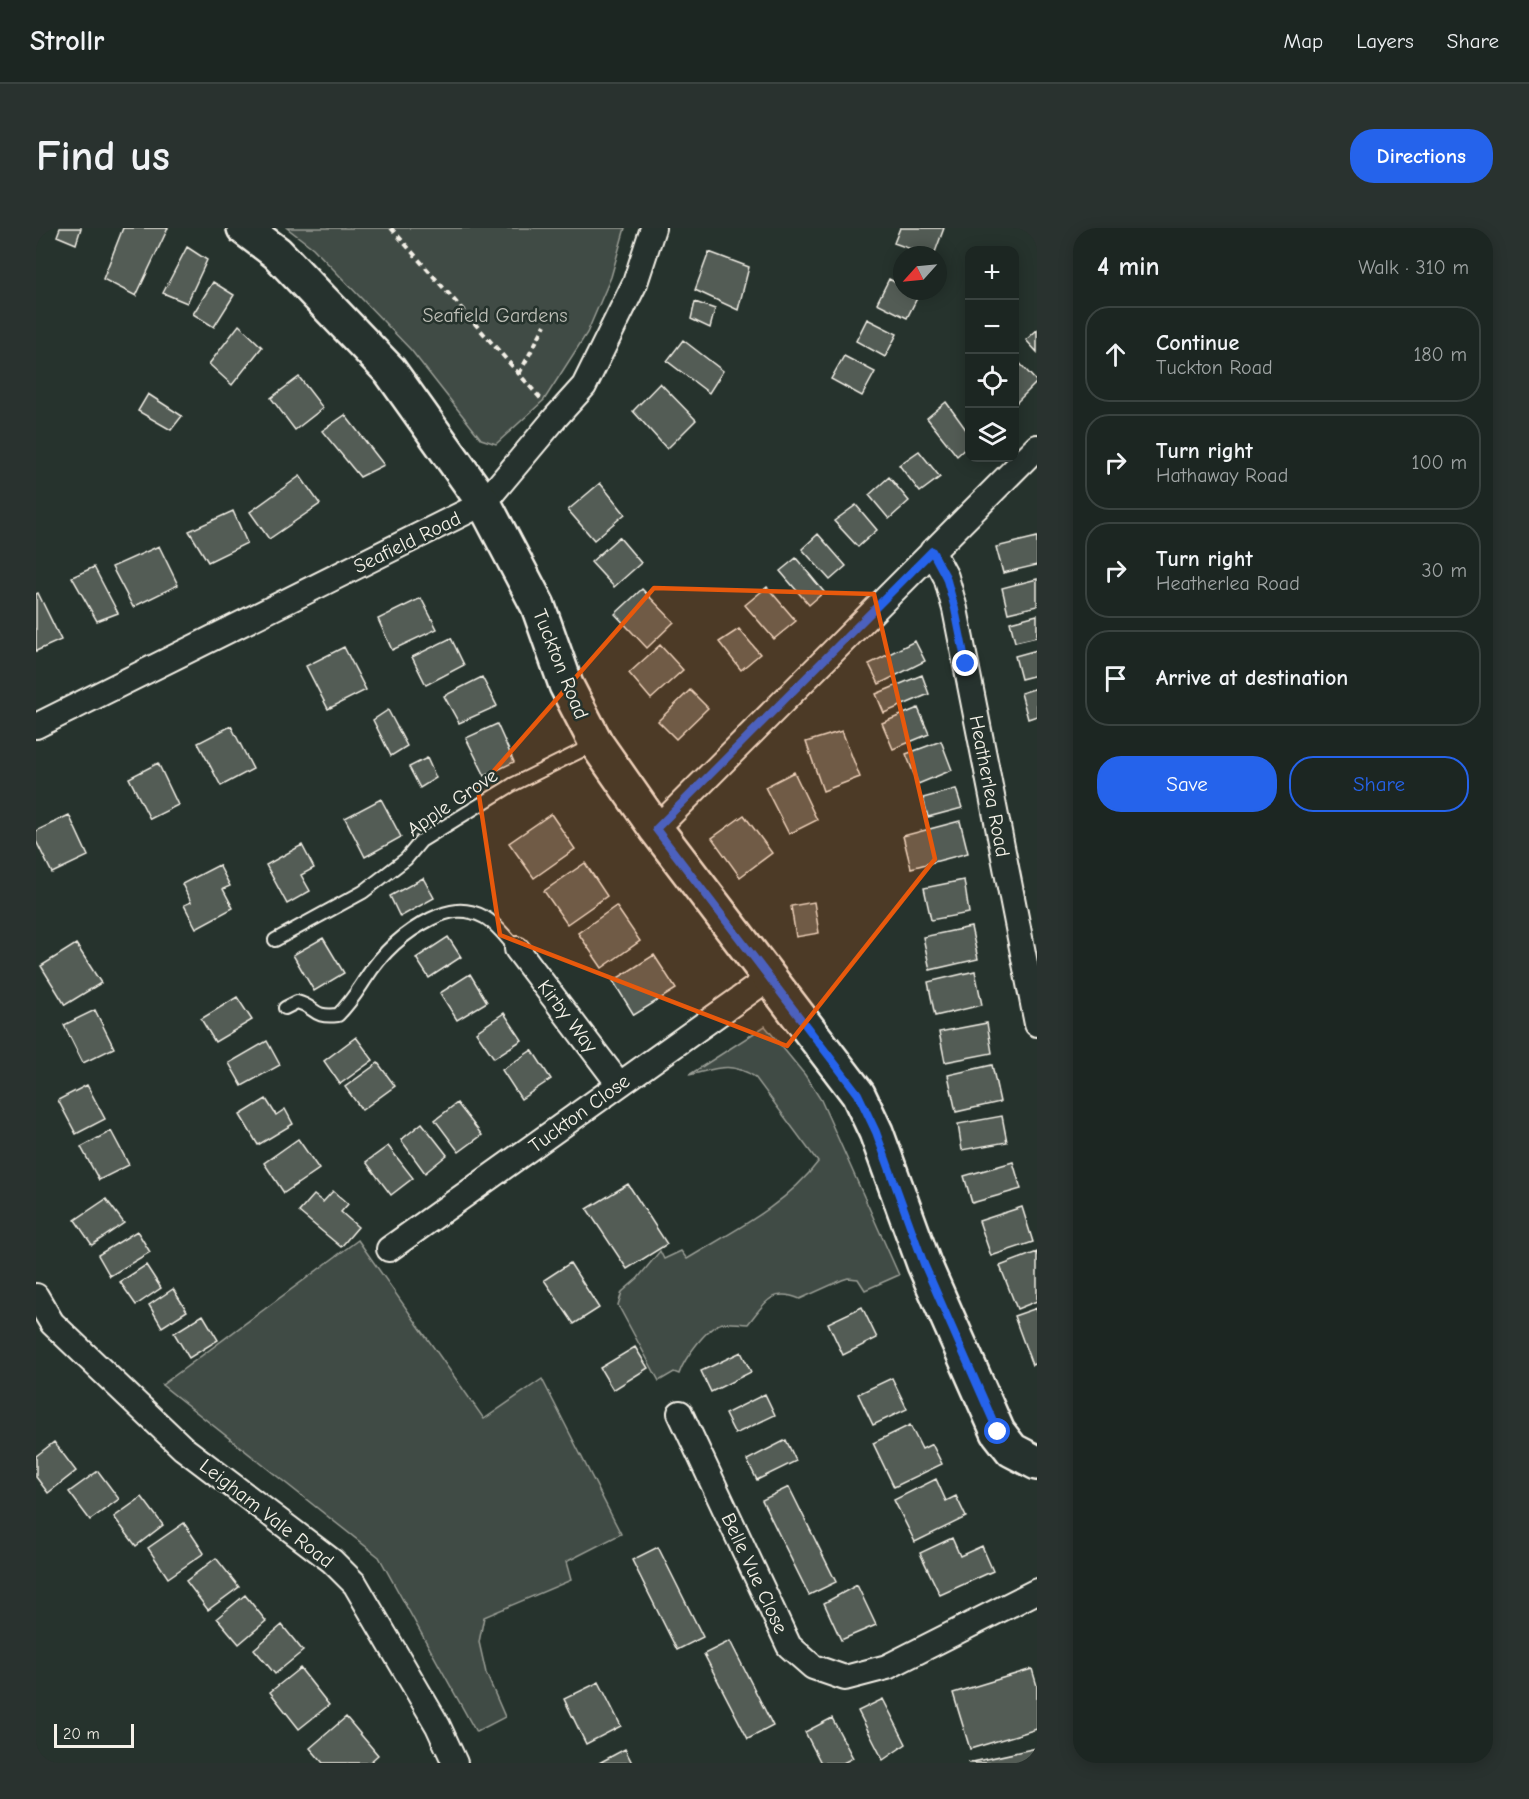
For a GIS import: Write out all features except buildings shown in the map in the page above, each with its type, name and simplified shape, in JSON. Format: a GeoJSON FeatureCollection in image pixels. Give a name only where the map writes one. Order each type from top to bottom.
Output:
{"type":"FeatureCollection","features":[{"type":"Feature","properties":{"kind":"street","name":"Tuckton Road"},"geometry":{"type":"LineString","coordinates":[[244,228],[277,253],[390,371],[484,503],[538,606],[566,684],[596,743],[656,829],[858,1094],[876,1132],[924,1264],[998,1432],[1012,1450],[1037,1463]]}},
{"type":"Feature","properties":{"kind":"street","name":"Seafield Road"},"geometry":{"type":"LineString","coordinates":[[36,726],[484,503],[584,387],[635,283],[653,228]]}},
{"type":"Feature","properties":{"kind":"street"},"geometry":{"type":"LineString","coordinates":[[656,829],[1037,447]]}},
{"type":"Feature","properties":{"kind":"street","name":"Heatherlea Road"},"geometry":{"type":"LineString","coordinates":[[932,551],[946,577],[955,609],[1037,1024]]}},
{"type":"Feature","properties":{"kind":"street","name":"Kirby Way"},"geometry":{"type":"LineString","coordinates":[[517,948],[619,1084]]}},
{"type":"Feature","properties":{"kind":"street","name":"Tuckton Close"},"geometry":{"type":"LineString","coordinates":[[389,1249],[769,978]]}},
{"type":"Feature","properties":{"kind":"street","name":"Leigham Vale Road"},"geometry":{"type":"LineString","coordinates":[[36,1296],[52,1323],[183,1448],[332,1561],[355,1584],[438,1726],[455,1763]]}},
{"type":"Feature","properties":{"kind":"street","name":"Belle Vue Close"},"geometry":{"type":"LineString","coordinates":[[680,1413],[789,1646],[813,1667],[845,1678],[887,1667],[1037,1592]]}},
{"type":"Feature","properties":{"kind":"lane","name":"Apple Grove"},"geometry":{"type":"LineString","coordinates":[[275,940],[363,892],[406,859],[421,842],[502,791],[596,743]]}},
{"type":"Feature","properties":{"kind":"lane"},"geometry":{"type":"LineString","coordinates":[[285,1008],[297,1002],[304,1004],[316,1014],[338,1015],[355,997],[367,976],[390,949],[411,929],[443,913],[467,909],[486,918],[517,948]]}},
{"type":"Feature","properties":{"kind":"path"},"geometry":{"type":"LineString","coordinates":[[392,228],[556,417]]}},
{"type":"Feature","properties":{"kind":"path"},"geometry":{"type":"LineString","coordinates":[[519,374],[545,325]]}},
{"type":"Feature","properties":{"kind":"highlighted area"},"geometry":{"type":"Polygon","coordinates":[[[654,588],[874,594],[935,859],[787,1046],[500,935],[478,789],[654,588]]]}},
{"type":"Feature","properties":{"kind":"green space","name":"Seafield Gardens"},"geometry":{"type":"Polygon","coordinates":[[[287,228],[625,228],[611,277],[587,333],[544,400],[496,444],[481,439],[411,350],[313,248],[287,228]]]}},
{"type":"Feature","properties":{"kind":"green space"},"geometry":{"type":"Polygon","coordinates":[[[765,1026],[805,1075],[821,1100],[899,1275],[865,1290],[858,1279],[848,1278],[800,1299],[782,1295],[775,1296],[764,1304],[748,1324],[723,1323],[710,1330],[691,1352],[679,1374],[674,1372],[659,1381],[618,1305],[622,1292],[638,1278],[660,1251],[664,1259],[681,1251],[687,1259],[774,1205],[805,1178],[818,1162],[755,1077],[730,1068],[689,1075],[765,1026]]]}},
{"type":"Feature","properties":{"kind":"green space"},"geometry":{"type":"Polygon","coordinates":[[[358,1240],[484,1419],[542,1379],[621,1534],[566,1562],[571,1580],[484,1617],[479,1642],[486,1673],[505,1717],[476,1732],[379,1557],[162,1385],[358,1240]]]}},
{"type":"Feature","properties":{"kind":"route"},"geometry":{"type":"LineString","coordinates":[[966,664],[946,577],[932,551],[656,829],[858,1094],[876,1132],[924,1264],[998,1432]]}}]}
